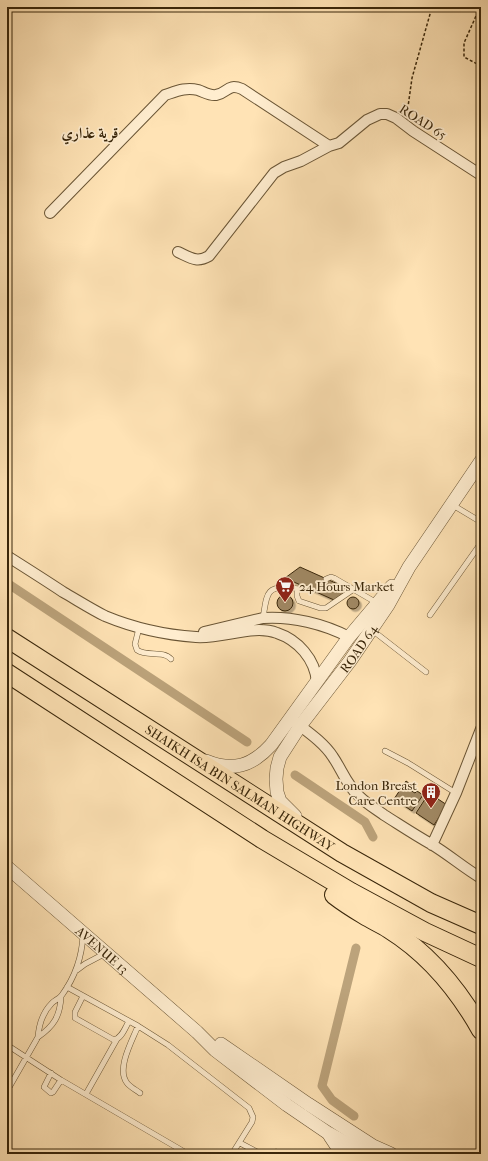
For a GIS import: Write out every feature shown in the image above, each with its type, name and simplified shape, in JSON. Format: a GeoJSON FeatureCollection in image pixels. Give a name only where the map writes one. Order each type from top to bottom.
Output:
{"type":"FeatureCollection","features":[{"type":"Feature","properties":{"kind":"highway","name":"SHAIKH ISA BIN SALMAN HIGHWAY"},"geometry":{"type":"LineString","coordinates":[[7,638],[342,853],[431,903],[481,925]]}},
{"type":"Feature","properties":{"kind":"highway"},"geometry":{"type":"LineString","coordinates":[[7,673],[262,839],[351,892],[425,932],[481,958]]}},
{"type":"Feature","properties":{"kind":"highway"},"geometry":{"type":"LineString","coordinates":[[262,839],[331,893],[364,915],[388,928],[412,945],[433,964],[452,985],[469,1008],[481,1030]]}},
{"type":"Feature","properties":{"kind":"street"},"geometry":{"type":"LineString","coordinates":[[50,213],[165,95],[187,88],[198,90],[210,95],[217,95],[229,88],[235,87],[250,94],[329,146]]}},
{"type":"Feature","properties":{"kind":"street","name":"ROAD 65"},"geometry":{"type":"LineString","coordinates":[[178,252],[194,259],[202,260],[209,256],[274,173],[329,146],[339,143],[367,120],[380,114],[387,114],[396,118],[413,131],[481,174]]}},
{"type":"Feature","properties":{"kind":"street","name":"ROAD 64"},"geometry":{"type":"LineString","coordinates":[[295,722],[350,661],[388,605],[409,567],[481,461]]}},
{"type":"Feature","properties":{"kind":"street"},"geometry":{"type":"LineString","coordinates":[[7,556],[90,608],[106,616],[139,628],[186,636],[205,637],[254,630],[270,630],[286,636],[302,648],[309,657],[317,682]]}},
{"type":"Feature","properties":{"kind":"street","name":"ROAD 64"},"geometry":{"type":"LineString","coordinates":[[295,722],[317,682],[349,637],[409,567]]}},
{"type":"Feature","properties":{"kind":"street"},"geometry":{"type":"LineString","coordinates":[[186,636],[263,618],[280,618],[302,621],[330,629],[349,637],[361,645]]}},
{"type":"Feature","properties":{"kind":"street"},"geometry":{"type":"LineString","coordinates":[[262,630],[263,618]]}},
{"type":"Feature","properties":{"kind":"street"},"geometry":{"type":"LineString","coordinates":[[178,749],[216,765],[241,765],[253,761],[263,754],[295,722]]}},
{"type":"Feature","properties":{"kind":"street"},"geometry":{"type":"LineString","coordinates":[[295,722],[318,740],[333,756],[351,787],[367,804],[481,878]]}},
{"type":"Feature","properties":{"kind":"street"},"geometry":{"type":"LineString","coordinates":[[295,722],[280,757],[277,768],[277,792],[280,801],[290,812],[342,853]]}},
{"type":"Feature","properties":{"kind":"street"},"geometry":{"type":"LineString","coordinates":[[432,845],[456,793],[481,729]]}},
{"type":"Feature","properties":{"kind":"street","name":"AVENUE 13"},"geometry":{"type":"LineString","coordinates":[[7,867],[198,1032],[214,1050],[287,1105],[328,1133],[377,1152]]}},
{"type":"Feature","properties":{"kind":"street","name":"AVENUE 13"},"geometry":{"type":"LineString","coordinates":[[198,1032],[220,1043],[377,1152]]}},
{"type":"Feature","properties":{"kind":"street"},"geometry":{"type":"LineString","coordinates":[[328,1133],[342,1154]]}},
{"type":"Feature","properties":{"kind":"lane"},"geometry":{"type":"LineString","coordinates":[[451,504],[481,522]]}},
{"type":"Feature","properties":{"kind":"lane"},"geometry":{"type":"LineString","coordinates":[[430,614],[481,543]]}},
{"type":"Feature","properties":{"kind":"lane"},"geometry":{"type":"LineString","coordinates":[[326,579],[334,578],[377,603]]}},
{"type":"Feature","properties":{"kind":"lane"},"geometry":{"type":"LineString","coordinates":[[263,618],[266,598],[272,590],[280,587],[303,590],[308,588]]}},
{"type":"Feature","properties":{"kind":"lane"},"geometry":{"type":"LineString","coordinates":[[297,589],[299,601],[323,609],[329,607],[354,589]]}},
{"type":"Feature","properties":{"kind":"lane"},"geometry":{"type":"LineString","coordinates":[[139,628],[135,644],[137,650],[142,653],[168,656],[171,659]]}},
{"type":"Feature","properties":{"kind":"lane"},"geometry":{"type":"LineString","coordinates":[[371,629],[426,672]]}},
{"type":"Feature","properties":{"kind":"lane"},"geometry":{"type":"LineString","coordinates":[[386,751],[456,793]]}},
{"type":"Feature","properties":{"kind":"lane"},"geometry":{"type":"LineString","coordinates":[[7,1090],[38,1037],[53,1024],[58,1016],[61,997],[76,971],[81,952],[83,934]]}},
{"type":"Feature","properties":{"kind":"lane"},"geometry":{"type":"LineString","coordinates":[[76,971],[105,953]]}},
{"type":"Feature","properties":{"kind":"lane"},"geometry":{"type":"LineString","coordinates":[[67,987],[138,1026],[168,1045],[249,1108],[253,1117],[252,1122],[232,1154]]}},
{"type":"Feature","properties":{"kind":"lane"},"geometry":{"type":"LineString","coordinates":[[83,996],[75,1012],[75,1018],[114,1040],[117,1039]]}},
{"type":"Feature","properties":{"kind":"lane"},"geometry":{"type":"LineString","coordinates":[[38,1037],[42,1018],[53,1002],[61,997]]}},
{"type":"Feature","properties":{"kind":"lane"},"geometry":{"type":"LineString","coordinates":[[86,1094],[117,1039],[129,1021]]}},
{"type":"Feature","properties":{"kind":"lane"},"geometry":{"type":"LineString","coordinates":[[138,1026],[124,1060],[123,1067],[127,1083],[140,1093]]}},
{"type":"Feature","properties":{"kind":"lane"},"geometry":{"type":"LineString","coordinates":[[7,1045],[61,1080],[188,1154]]}},
{"type":"Feature","properties":{"kind":"lane"},"geometry":{"type":"LineString","coordinates":[[51,1073],[44,1088],[51,1093],[61,1080]]}},
{"type":"Feature","properties":{"kind":"lane"},"geometry":{"type":"LineString","coordinates":[[240,1142],[260,1154]]}},
{"type":"Feature","properties":{"kind":"path"},"geometry":{"type":"LineString","coordinates":[[413,131],[407,114],[412,78],[432,7]]}},
{"type":"Feature","properties":{"kind":"path"},"geometry":{"type":"LineString","coordinates":[[480,7],[464,43],[464,57],[481,66]]}},
{"type":"Feature","properties":{"kind":"building"},"geometry":{"type":"Polygon","coordinates":[[[300,567],[349,589],[334,600],[285,578],[300,567]]]}},
{"type":"Feature","properties":{"kind":"building","name":"24 Hours Market"},"geometry":{"type":"Polygon","coordinates":[[[285,595],[291,597],[293,603],[291,609],[285,611],[279,609],[277,603],[279,597],[285,595]]]}},
{"type":"Feature","properties":{"kind":"building"},"geometry":{"type":"Polygon","coordinates":[[[351,597],[355,597],[359,603],[355,609],[351,609],[347,605],[347,601],[351,597]]]}},
{"type":"Feature","properties":{"kind":"building"},"geometry":{"type":"Polygon","coordinates":[[[406,781],[413,786],[410,790],[415,793],[417,791],[423,795],[412,811],[394,799],[406,781]]]}},
{"type":"Feature","properties":{"kind":"building","name":"London Breast Care Centre"},"geometry":{"type":"Polygon","coordinates":[[[429,793],[447,805],[434,825],[416,813],[429,793]]]}},
{"type":"Feature","properties":{"kind":"waterway"},"geometry":{"type":"LineString","coordinates":[[7,583],[247,742]]}},
{"type":"Feature","properties":{"kind":"waterway"},"geometry":{"type":"LineString","coordinates":[[295,775],[365,822],[373,837]]}},
{"type":"Feature","properties":{"kind":"waterway"},"geometry":{"type":"LineString","coordinates":[[354,1116],[332,1100],[322,1086],[356,948]]}},
{"type":"Feature","properties":{"kind":"place","name":"24 Hours Market"},"geometry":{"type":"Point","coordinates":[285,603]}},
{"type":"Feature","properties":{"kind":"place","name":"London Breast Care Centre"},"geometry":{"type":"Point","coordinates":[431,809]}},
{"type":"Feature","properties":{"kind":"district","name":"قرية عذاري"},"geometry":{"type":"Point","coordinates":[90,133]}}]}
